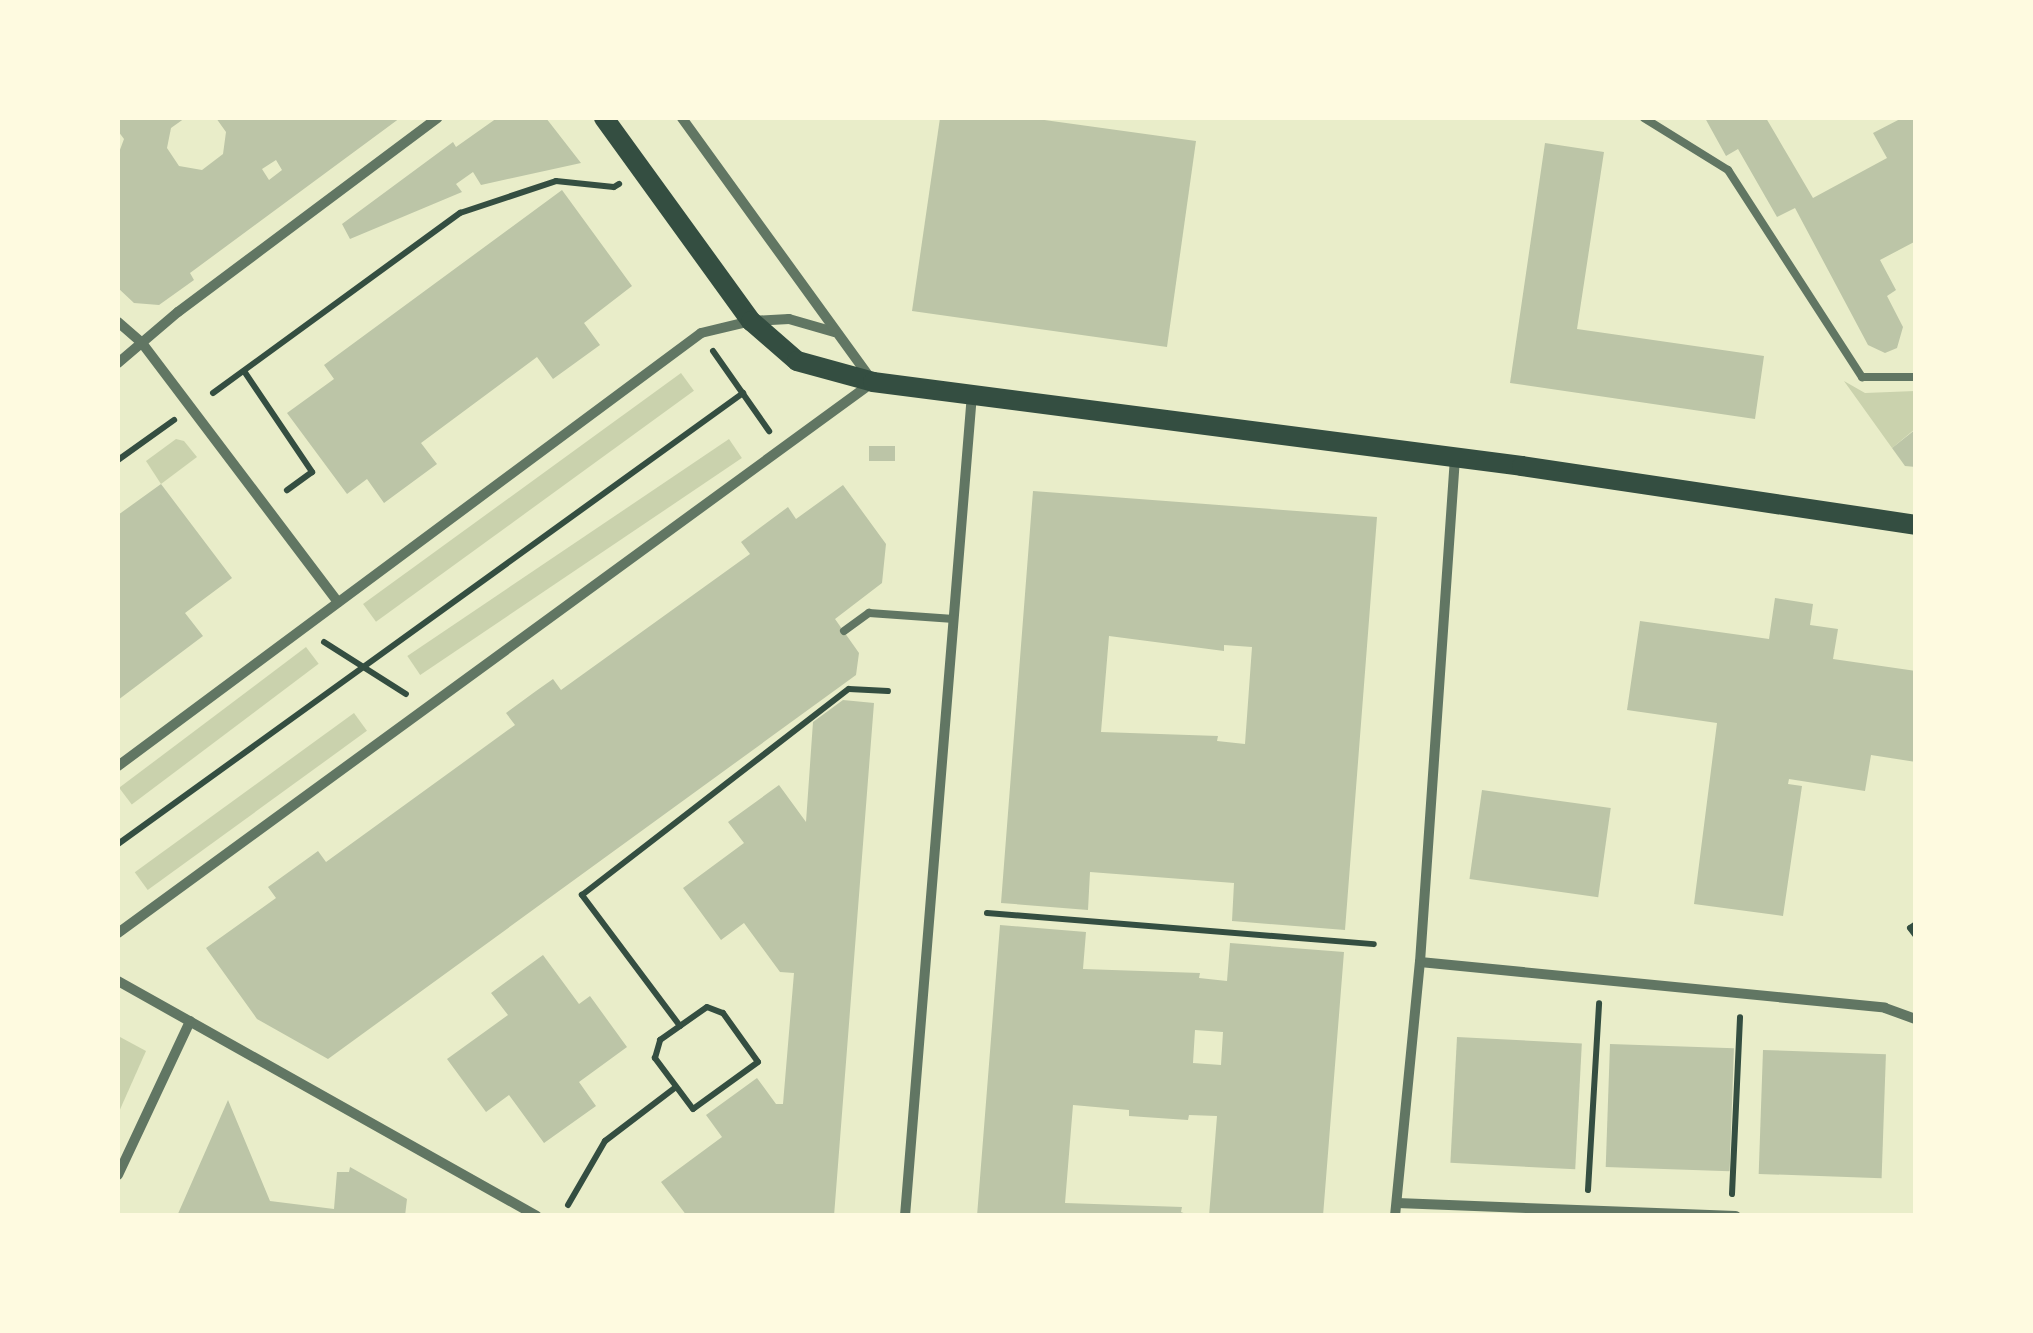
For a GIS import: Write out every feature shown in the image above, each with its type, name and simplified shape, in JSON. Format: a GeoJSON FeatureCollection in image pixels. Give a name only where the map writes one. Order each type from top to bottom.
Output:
{"type":"FeatureCollection","features":[{"type":"Feature","properties":{"kind":"main road"},"geometry":{"type":"LineString","coordinates":[[604,118],[751,321],[797,361],[873,382],[1455,458],[1916,526]]}},
{"type":"Feature","properties":{"kind":"street"},"geometry":{"type":"LineString","coordinates":[[118,363],[437,118]]}},
{"type":"Feature","properties":{"kind":"street"},"geometry":{"type":"LineString","coordinates":[[118,933],[873,382],[682,118]]}},
{"type":"Feature","properties":{"kind":"street"},"geometry":{"type":"LineString","coordinates":[[118,766],[701,333],[751,321],[789,319],[835,332]]}},
{"type":"Feature","properties":{"kind":"street"},"geometry":{"type":"LineString","coordinates":[[118,322],[142,343],[338,602]]}},
{"type":"Feature","properties":{"kind":"street"},"geometry":{"type":"LineString","coordinates":[[905,1216],[972,394]]}},
{"type":"Feature","properties":{"kind":"street"},"geometry":{"type":"LineString","coordinates":[[1455,458],[1420,962],[1396,1209],[1733,1215]]}},
{"type":"Feature","properties":{"kind":"street"},"geometry":{"type":"LineString","coordinates":[[1420,962],[1885,1008],[1916,1019]]}},
{"type":"Feature","properties":{"kind":"street"},"geometry":{"type":"LineString","coordinates":[[118,981],[537,1216]]}},
{"type":"Feature","properties":{"kind":"street"},"geometry":{"type":"LineString","coordinates":[[118,1175],[190,1021]]}},
{"type":"Feature","properties":{"kind":"lane"},"geometry":{"type":"LineString","coordinates":[[1644,118],[1728,170],[1862,378],[1916,377]]}},
{"type":"Feature","properties":{"kind":"lane"},"geometry":{"type":"LineString","coordinates":[[844,631],[869,613],[954,619]]}},
{"type":"Feature","properties":{"kind":"path"},"geometry":{"type":"LineString","coordinates":[[213,393],[460,213],[556,181],[614,187]]}},
{"type":"Feature","properties":{"kind":"path"},"geometry":{"type":"LineString","coordinates":[[713,350],[772,434]]}},
{"type":"Feature","properties":{"kind":"path"},"geometry":{"type":"LineString","coordinates":[[244,371],[312,472],[287,490]]}},
{"type":"Feature","properties":{"kind":"path"},"geometry":{"type":"LineString","coordinates":[[118,844],[742,393]]}},
{"type":"Feature","properties":{"kind":"path"},"geometry":{"type":"LineString","coordinates":[[118,460],[174,420]]}},
{"type":"Feature","properties":{"kind":"path"},"geometry":{"type":"LineString","coordinates":[[318,638],[411,698]]}},
{"type":"Feature","properties":{"kind":"path"},"geometry":{"type":"LineString","coordinates":[[680,1026],[582,895],[849,689],[888,691]]}},
{"type":"Feature","properties":{"kind":"path"},"geometry":{"type":"LineString","coordinates":[[987,914],[1374,944]]}},
{"type":"Feature","properties":{"kind":"path"},"geometry":{"type":"LineString","coordinates":[[1916,924],[1910,928],[1916,936]]}},
{"type":"Feature","properties":{"kind":"path"},"geometry":{"type":"LineString","coordinates":[[1587,1211],[1601,980]]}},
{"type":"Feature","properties":{"kind":"path"},"geometry":{"type":"LineString","coordinates":[[1733,1215],[1741,994]]}},
{"type":"Feature","properties":{"kind":"path"},"geometry":{"type":"LineString","coordinates":[[706,1007],[723,1014],[758,1062],[693,1109],[676,1087],[655,1058],[660,1040],[706,1007]]}},
{"type":"Feature","properties":{"kind":"path"},"geometry":{"type":"LineString","coordinates":[[568,1205],[605,1141],[676,1087]]}},
{"type":"Feature","properties":{"kind":"green space"},"geometry":{"type":"Polygon","coordinates":[[[681,373],[694,391],[376,622],[363,604],[681,373]]]}},
{"type":"Feature","properties":{"kind":"green space"},"geometry":{"type":"Polygon","coordinates":[[[1844,381],[1865,393],[1915,391],[1915,429],[1892,448],[1844,381]]]}},
{"type":"Feature","properties":{"kind":"green space"},"geometry":{"type":"Polygon","coordinates":[[[176,439],[184,441],[197,457],[161,484],[146,461],[176,439]]]}},
{"type":"Feature","properties":{"kind":"green space"},"geometry":{"type":"Polygon","coordinates":[[[729,439],[742,458],[420,675],[407,656],[729,439]]]}},
{"type":"Feature","properties":{"kind":"green space"},"geometry":{"type":"Polygon","coordinates":[[[306,647],[319,664],[132,805],[119,788],[306,647]]]}},
{"type":"Feature","properties":{"kind":"green space"},"geometry":{"type":"Polygon","coordinates":[[[354,713],[367,731],[148,890],[135,872],[354,713]]]}},
{"type":"Feature","properties":{"kind":"green space"},"geometry":{"type":"Polygon","coordinates":[[[120,1037],[146,1051],[118,1114],[118,1044],[120,1037]]]}},
{"type":"Feature","properties":{"kind":"building"},"geometry":{"type":"Polygon","coordinates":[[[118,118],[185,118],[171,128],[167,148],[179,166],[202,170],[223,154],[226,132],[216,118],[400,118],[190,273],[194,280],[159,305],[134,303],[118,288],[118,155],[124,139],[118,131],[118,118]],[[276,160],[262,169],[269,180],[282,170],[276,160]]]}},
{"type":"Feature","properties":{"kind":"building"},"geometry":{"type":"Polygon","coordinates":[[[497,118],[546,118],[581,163],[481,185],[473,172],[456,184],[462,192],[350,239],[342,224],[453,142],[456,147],[497,118]]]}},
{"type":"Feature","properties":{"kind":"building"},"geometry":{"type":"Polygon","coordinates":[[[940,118],[1030,118],[1196,141],[1167,347],[912,311],[940,118]]]}},
{"type":"Feature","properties":{"kind":"building"},"geometry":{"type":"Polygon","coordinates":[[[1705,118],[1766,118],[1813,198],[1887,158],[1873,133],[1902,118],[1916,118],[1916,241],[1880,260],[1896,290],[1887,296],[1903,327],[1897,348],[1885,353],[1868,345],[1795,208],[1777,217],[1738,149],[1726,156],[1705,118]]]}},
{"type":"Feature","properties":{"kind":"building"},"geometry":{"type":"Polygon","coordinates":[[[1545,143],[1604,152],[1577,329],[1764,356],[1755,419],[1510,383],[1545,143]]]}},
{"type":"Feature","properties":{"kind":"building"},"geometry":{"type":"Polygon","coordinates":[[[562,190],[632,286],[584,323],[600,345],[553,379],[537,357],[421,443],[437,464],[384,503],[367,479],[347,494],[287,413],[334,379],[324,365],[562,190]]]}},
{"type":"Feature","properties":{"kind":"building"},"geometry":{"type":"Polygon","coordinates":[[[1916,429],[1916,467],[1905,466],[1892,448],[1916,429]]]}},
{"type":"Feature","properties":{"kind":"building"},"geometry":{"type":"Polygon","coordinates":[[[869,446],[895,446],[895,461],[869,461],[869,446]]]}},
{"type":"Feature","properties":{"kind":"building"},"geometry":{"type":"Polygon","coordinates":[[[161,484],[232,578],[185,613],[203,636],[118,700],[118,515],[161,484]]]}},
{"type":"Feature","properties":{"kind":"building"},"geometry":{"type":"Polygon","coordinates":[[[843,485],[886,544],[882,583],[835,619],[859,653],[856,675],[328,1059],[257,1019],[206,948],[276,898],[268,887],[318,851],[326,862],[515,725],[506,713],[536,691],[553,679],[561,690],[750,554],[741,542],[788,507],[796,519],[843,485]]]}},
{"type":"Feature","properties":{"kind":"building"},"geometry":{"type":"Polygon","coordinates":[[[1033,491],[1377,517],[1345,930],[1232,921],[1234,883],[1090,872],[1088,910],[1001,903],[1033,491]],[[1109,636],[1101,732],[1218,736],[1217,741],[1245,744],[1252,647],[1224,645],[1224,651],[1109,636]]]}},
{"type":"Feature","properties":{"kind":"building"},"geometry":{"type":"Polygon","coordinates":[[[1775,598],[1813,604],[1810,625],[1838,629],[1833,659],[1916,671],[1916,762],[1871,755],[1865,791],[1789,779],[1788,784],[1802,786],[1783,916],[1694,904],[1717,723],[1627,710],[1640,621],[1769,639],[1775,598]]]}},
{"type":"Feature","properties":{"kind":"building"},"geometry":{"type":"Polygon","coordinates":[[[843,700],[874,703],[834,1216],[687,1216],[661,1182],[722,1137],[706,1115],[757,1078],[776,1104],[783,1104],[794,973],[780,972],[744,923],[721,940],[683,888],[744,843],[728,822],[779,785],[806,822],[813,722],[843,700]]]}},
{"type":"Feature","properties":{"kind":"building"},"geometry":{"type":"Polygon","coordinates":[[[1482,790],[1611,808],[1598,897],[1469,879],[1482,790]]]}},
{"type":"Feature","properties":{"kind":"building"},"geometry":{"type":"Polygon","coordinates":[[[1000,925],[1086,932],[1083,969],[1200,973],[1199,978],[1227,981],[1230,943],[1344,952],[1323,1216],[1209,1216],[1217,1116],[1189,1115],[1188,1120],[1129,1116],[1129,1110],[1073,1105],[1065,1203],[1182,1207],[1181,1212],[1191,1216],[977,1216],[1000,925]],[[1195,1030],[1193,1063],[1221,1065],[1223,1032],[1195,1030]]]}},
{"type":"Feature","properties":{"kind":"building"},"geometry":{"type":"Polygon","coordinates":[[[543,955],[579,1004],[590,996],[627,1047],[579,1082],[596,1106],[544,1143],[509,1095],[486,1112],[447,1059],[508,1015],[491,993],[543,955]]]}},
{"type":"Feature","properties":{"kind":"building"},"geometry":{"type":"Polygon","coordinates":[[[1457,1037],[1582,1044],[1575,1169],[1450,1163],[1457,1037]]]}},
{"type":"Feature","properties":{"kind":"building"},"geometry":{"type":"Polygon","coordinates":[[[1610,1044],[1734,1048],[1730,1171],[1606,1167],[1610,1044]]]}},
{"type":"Feature","properties":{"kind":"building"},"geometry":{"type":"Polygon","coordinates":[[[1763,1050],[1886,1054],[1882,1178],[1759,1174],[1763,1050]]]}},
{"type":"Feature","properties":{"kind":"building"},"geometry":{"type":"Polygon","coordinates":[[[228,1100],[270,1201],[334,1209],[337,1172],[349,1172],[350,1167],[407,1199],[405,1216],[177,1216],[228,1100]]]}}]}
